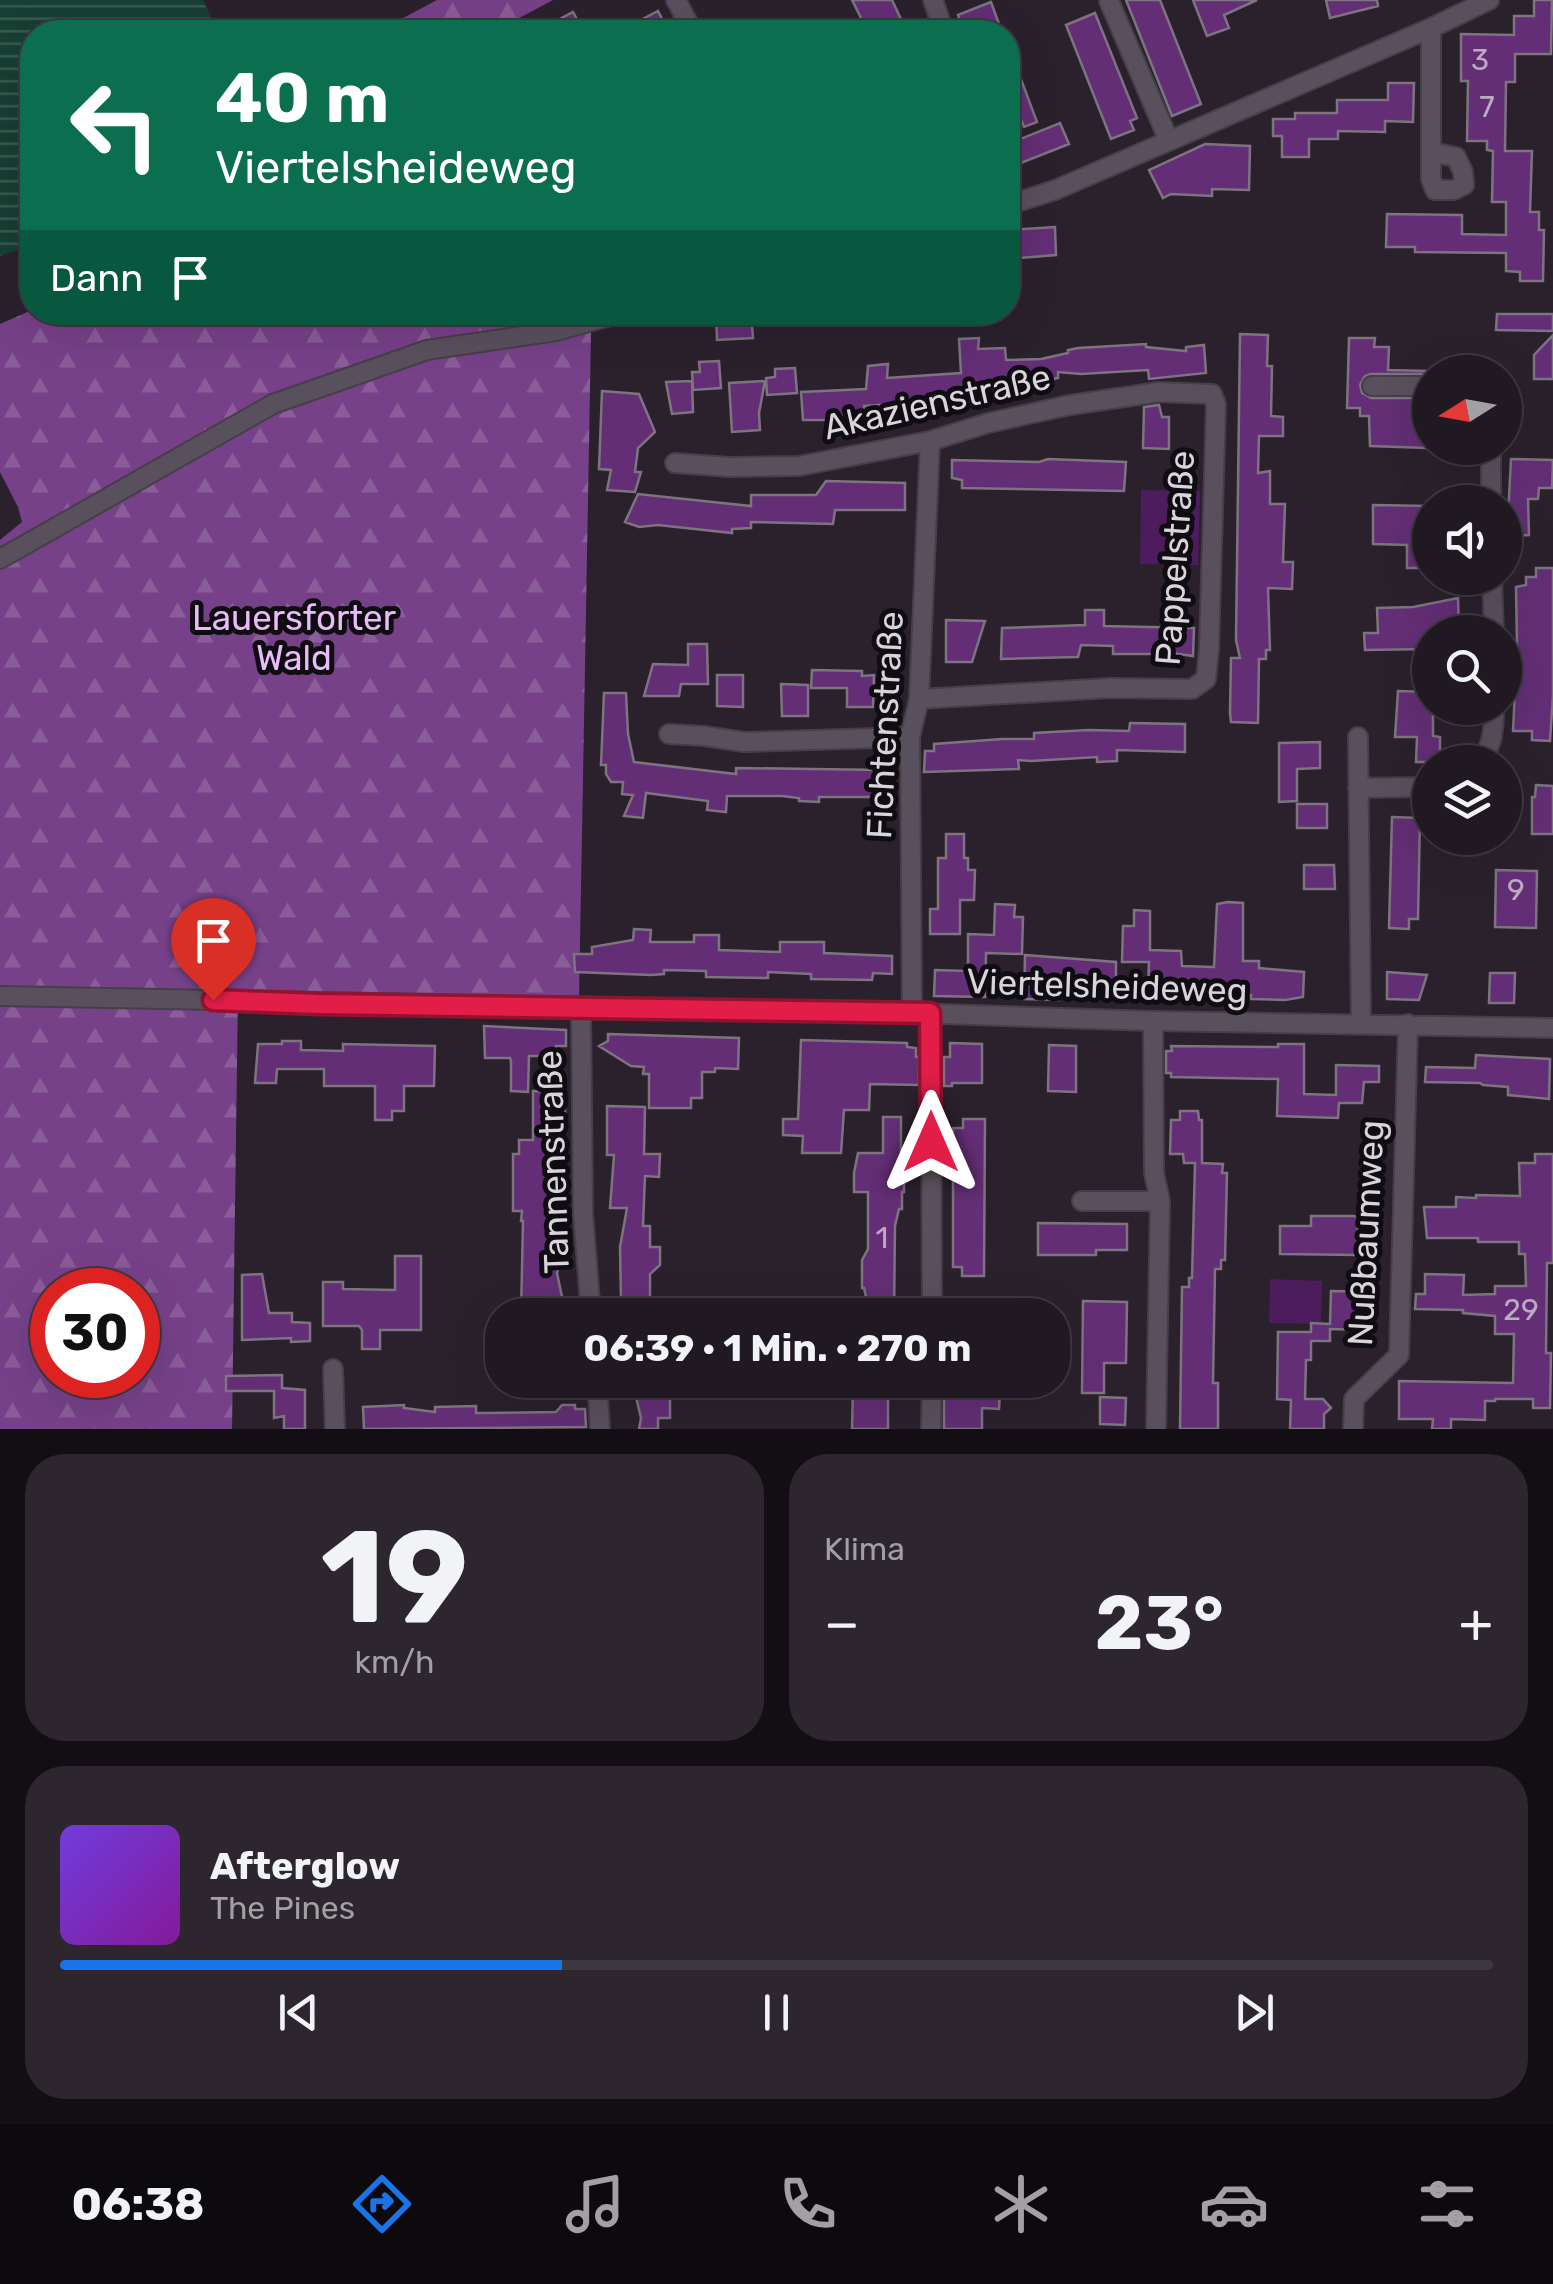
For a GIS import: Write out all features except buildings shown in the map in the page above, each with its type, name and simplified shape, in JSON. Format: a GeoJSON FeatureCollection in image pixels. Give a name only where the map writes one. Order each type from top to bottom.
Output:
{"type":"FeatureCollection","features":[{"type":"Feature","properties":{"kind":"street"},"geometry":{"type":"LineString","coordinates":[[1020,201],[1055,190],[1431,28],[1468,4],[1488,0]]}},
{"type":"Feature","properties":{"kind":"street"},"geometry":{"type":"LineString","coordinates":[[1108,1],[1169,141]]}},
{"type":"Feature","properties":{"kind":"street"},"geometry":{"type":"LineString","coordinates":[[1431,28],[1431,152]]}},
{"type":"Feature","properties":{"kind":"street"},"geometry":{"type":"LineString","coordinates":[[0,559],[273,404],[427,350],[578,325]]}},
{"type":"Feature","properties":{"kind":"street"},"geometry":{"type":"LineString","coordinates":[[1372,386],[1412,386]]}},
{"type":"Feature","properties":{"kind":"street","name":"Akazienstraße"},"geometry":{"type":"LineString","coordinates":[[675,463],[799,466],[930,441],[1070,405],[1159,392],[1212,394]]}},
{"type":"Feature","properties":{"kind":"street","name":"Pappelstraße"},"geometry":{"type":"LineString","coordinates":[[919,699],[1110,688],[1192,689],[1206,679],[1216,404],[1212,394]]}},
{"type":"Feature","properties":{"kind":"street","name":"Fichtenstraße"},"geometry":{"type":"LineString","coordinates":[[930,441],[919,699],[910,737],[931,1298]]}},
{"type":"Feature","properties":{"kind":"street"},"geometry":{"type":"LineString","coordinates":[[669,734],[744,742],[910,737]]}},
{"type":"Feature","properties":{"kind":"street"},"geometry":{"type":"LineString","coordinates":[[1358,736],[1360,1024]]}},
{"type":"Feature","properties":{"kind":"street"},"geometry":{"type":"LineString","coordinates":[[1358,788],[1412,787]]}},
{"type":"Feature","properties":{"kind":"street","name":"Viertelsheideweg"},"geometry":{"type":"LineString","coordinates":[[0,996],[1553,1028]]}},
{"type":"Feature","properties":{"kind":"street","name":"Tannenstraße"},"geometry":{"type":"LineString","coordinates":[[581,1007],[583,1214],[590,1298]]}},
{"type":"Feature","properties":{"kind":"street"},"geometry":{"type":"LineString","coordinates":[[1153,1021],[1154,1173],[1160,1201],[1156,1429]]}},
{"type":"Feature","properties":{"kind":"street","name":"Nußbaumweg"},"geometry":{"type":"LineString","coordinates":[[1353,1429],[1354,1400],[1399,1356],[1408,1024]]}},
{"type":"Feature","properties":{"kind":"street"},"geometry":{"type":"LineString","coordinates":[[1082,1201],[1160,1201]]}},
{"type":"Feature","properties":{"kind":"street"},"geometry":{"type":"LineString","coordinates":[[333,1368],[335,1429]]}},
{"type":"Feature","properties":{"kind":"street"},"geometry":{"type":"LineString","coordinates":[[597,1398],[600,1429]]}},
{"type":"Feature","properties":{"kind":"street"},"geometry":{"type":"LineString","coordinates":[[931,1429],[932,1398]]}},
{"type":"Feature","properties":{"kind":"shaded area"},"geometry":{"type":"Polygon","coordinates":[[[0,0],[203,0],[212,20],[20,20],[20,249],[0,256],[0,0]]]}},
{"type":"Feature","properties":{"kind":"shaded area"},"geometry":{"type":"Polygon","coordinates":[[[1141,490],[1200,491],[1198,565],[1140,564],[1141,490]]]}},
{"type":"Feature","properties":{"kind":"shaded area"},"geometry":{"type":"Polygon","coordinates":[[[1270,1279],[1322,1281],[1321,1324],[1269,1323],[1270,1279]]]}},
{"type":"Feature","properties":{"kind":"green space"},"geometry":{"type":"Polygon","coordinates":[[[437,0],[553,0],[516,20],[400,20],[437,0]]]}},
{"type":"Feature","properties":{"kind":"green space","name":"Lauersforter Wald"},"geometry":{"type":"Polygon","coordinates":[[[20,315],[20,325],[593,325],[579,999],[238,990],[232,1429],[0,1429],[0,540],[22,522],[0,472],[0,324],[20,315]]]}},
{"type":"Feature","properties":{"kind":"route"},"geometry":{"type":"LineString","coordinates":[[213,1000],[930,1013],[931,1142]]}}]}
